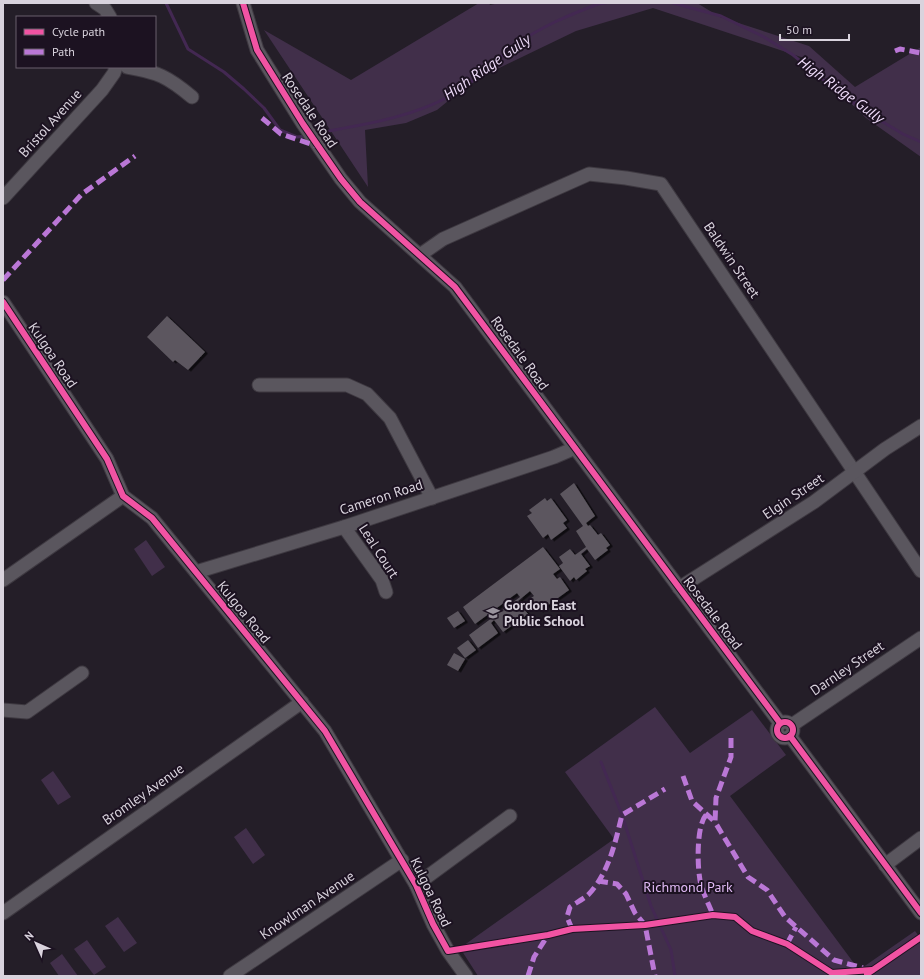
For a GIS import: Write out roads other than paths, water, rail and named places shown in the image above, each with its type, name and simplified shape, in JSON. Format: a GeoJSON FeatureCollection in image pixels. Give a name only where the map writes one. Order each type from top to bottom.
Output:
{"type":"FeatureCollection","features":[{"type":"Feature","properties":{"kind":"street"},"geometry":{"type":"LineString","coordinates":[[96,3],[105,10],[109,16]]}},
{"type":"Feature","properties":{"kind":"street","name":"Rosedale Road"},"geometry":{"type":"LineString","coordinates":[[243,3],[250,34],[257,50],[303,124],[341,178],[360,202],[455,287],[464,298],[679,588],[787,728],[921,913]]}},
{"type":"Feature","properties":{"kind":"street","name":"Bristol Avenue"},"geometry":{"type":"LineString","coordinates":[[3,198],[102,90],[114,73],[116,68]]}},
{"type":"Feature","properties":{"kind":"street"},"geometry":{"type":"LineString","coordinates":[[133,68],[146,70],[164,76],[192,97]]}},
{"type":"Feature","properties":{"kind":"street","name":"Baldwin Street"},"geometry":{"type":"LineString","coordinates":[[420,255],[443,239],[589,174],[661,184],[921,571]]}},
{"type":"Feature","properties":{"kind":"street","name":"Kulgoa Road"},"geometry":{"type":"LineString","coordinates":[[3,302],[107,459],[123,496],[152,518],[325,731],[416,885],[433,924],[448,951],[466,976]]}},
{"type":"Feature","properties":{"kind":"street"},"geometry":{"type":"LineString","coordinates":[[259,385],[347,386],[367,394],[390,418],[432,498]]}},
{"type":"Feature","properties":{"kind":"street","name":"Elgin Street"},"geometry":{"type":"LineString","coordinates":[[679,588],[814,502],[854,472],[921,426]]}},
{"type":"Feature","properties":{"kind":"street","name":"Cameron Road"},"geometry":{"type":"LineString","coordinates":[[196,572],[344,527],[554,457],[575,448]]}},
{"type":"Feature","properties":{"kind":"street"},"geometry":{"type":"LineString","coordinates":[[3,580],[123,496]]}},
{"type":"Feature","properties":{"kind":"street","name":"Leal Court"},"geometry":{"type":"LineString","coordinates":[[344,527],[382,580],[386,592]]}},
{"type":"Feature","properties":{"kind":"street","name":"Darnley Street"},"geometry":{"type":"LineString","coordinates":[[787,728],[921,638]]}},
{"type":"Feature","properties":{"kind":"street"},"geometry":{"type":"LineString","coordinates":[[3,710],[27,712],[82,673]]}},
{"type":"Feature","properties":{"kind":"street","name":"Bromley Avenue"},"geometry":{"type":"LineString","coordinates":[[3,913],[302,702]]}},
{"type":"Feature","properties":{"kind":"street"},"geometry":{"type":"LineString","coordinates":[[416,885],[510,816]]}},
{"type":"Feature","properties":{"kind":"street"},"geometry":{"type":"LineString","coordinates":[[885,865],[921,838]]}},
{"type":"Feature","properties":{"kind":"street","name":"Knowlman Avenue"},"geometry":{"type":"LineString","coordinates":[[230,976],[402,860]]}},
{"type":"Feature","properties":{"kind":"waterway","name":"High Ridge Gully"},"geometry":{"type":"LineString","coordinates":[[166,3],[188,49],[224,72],[244,89],[264,108],[280,130],[297,137],[306,136]]}},
{"type":"Feature","properties":{"kind":"waterway","name":"High Ridge Gully"},"geometry":{"type":"LineString","coordinates":[[313,134],[400,116],[434,104],[459,91],[514,46],[534,33],[576,13],[598,4],[605,3]]}},
{"type":"Feature","properties":{"kind":"waterway","name":"High Ridge Gully"},"geometry":{"type":"LineString","coordinates":[[673,3],[721,16],[764,37],[793,55],[831,86],[868,113],[903,134],[921,142]]}},
{"type":"Feature","properties":{"kind":"waterway"},"geometry":{"type":"LineString","coordinates":[[601,762],[622,815],[651,906],[671,950],[675,976]]}},
{"type":"Feature","properties":{"kind":"place","name":"Gordon East Public School"},"geometry":{"type":"Point","coordinates":[493,613]}},
{"type":"Feature","properties":{"kind":"park label","name":"Richmond Park"},"geometry":{"type":"Point","coordinates":[688,887]}}]}
